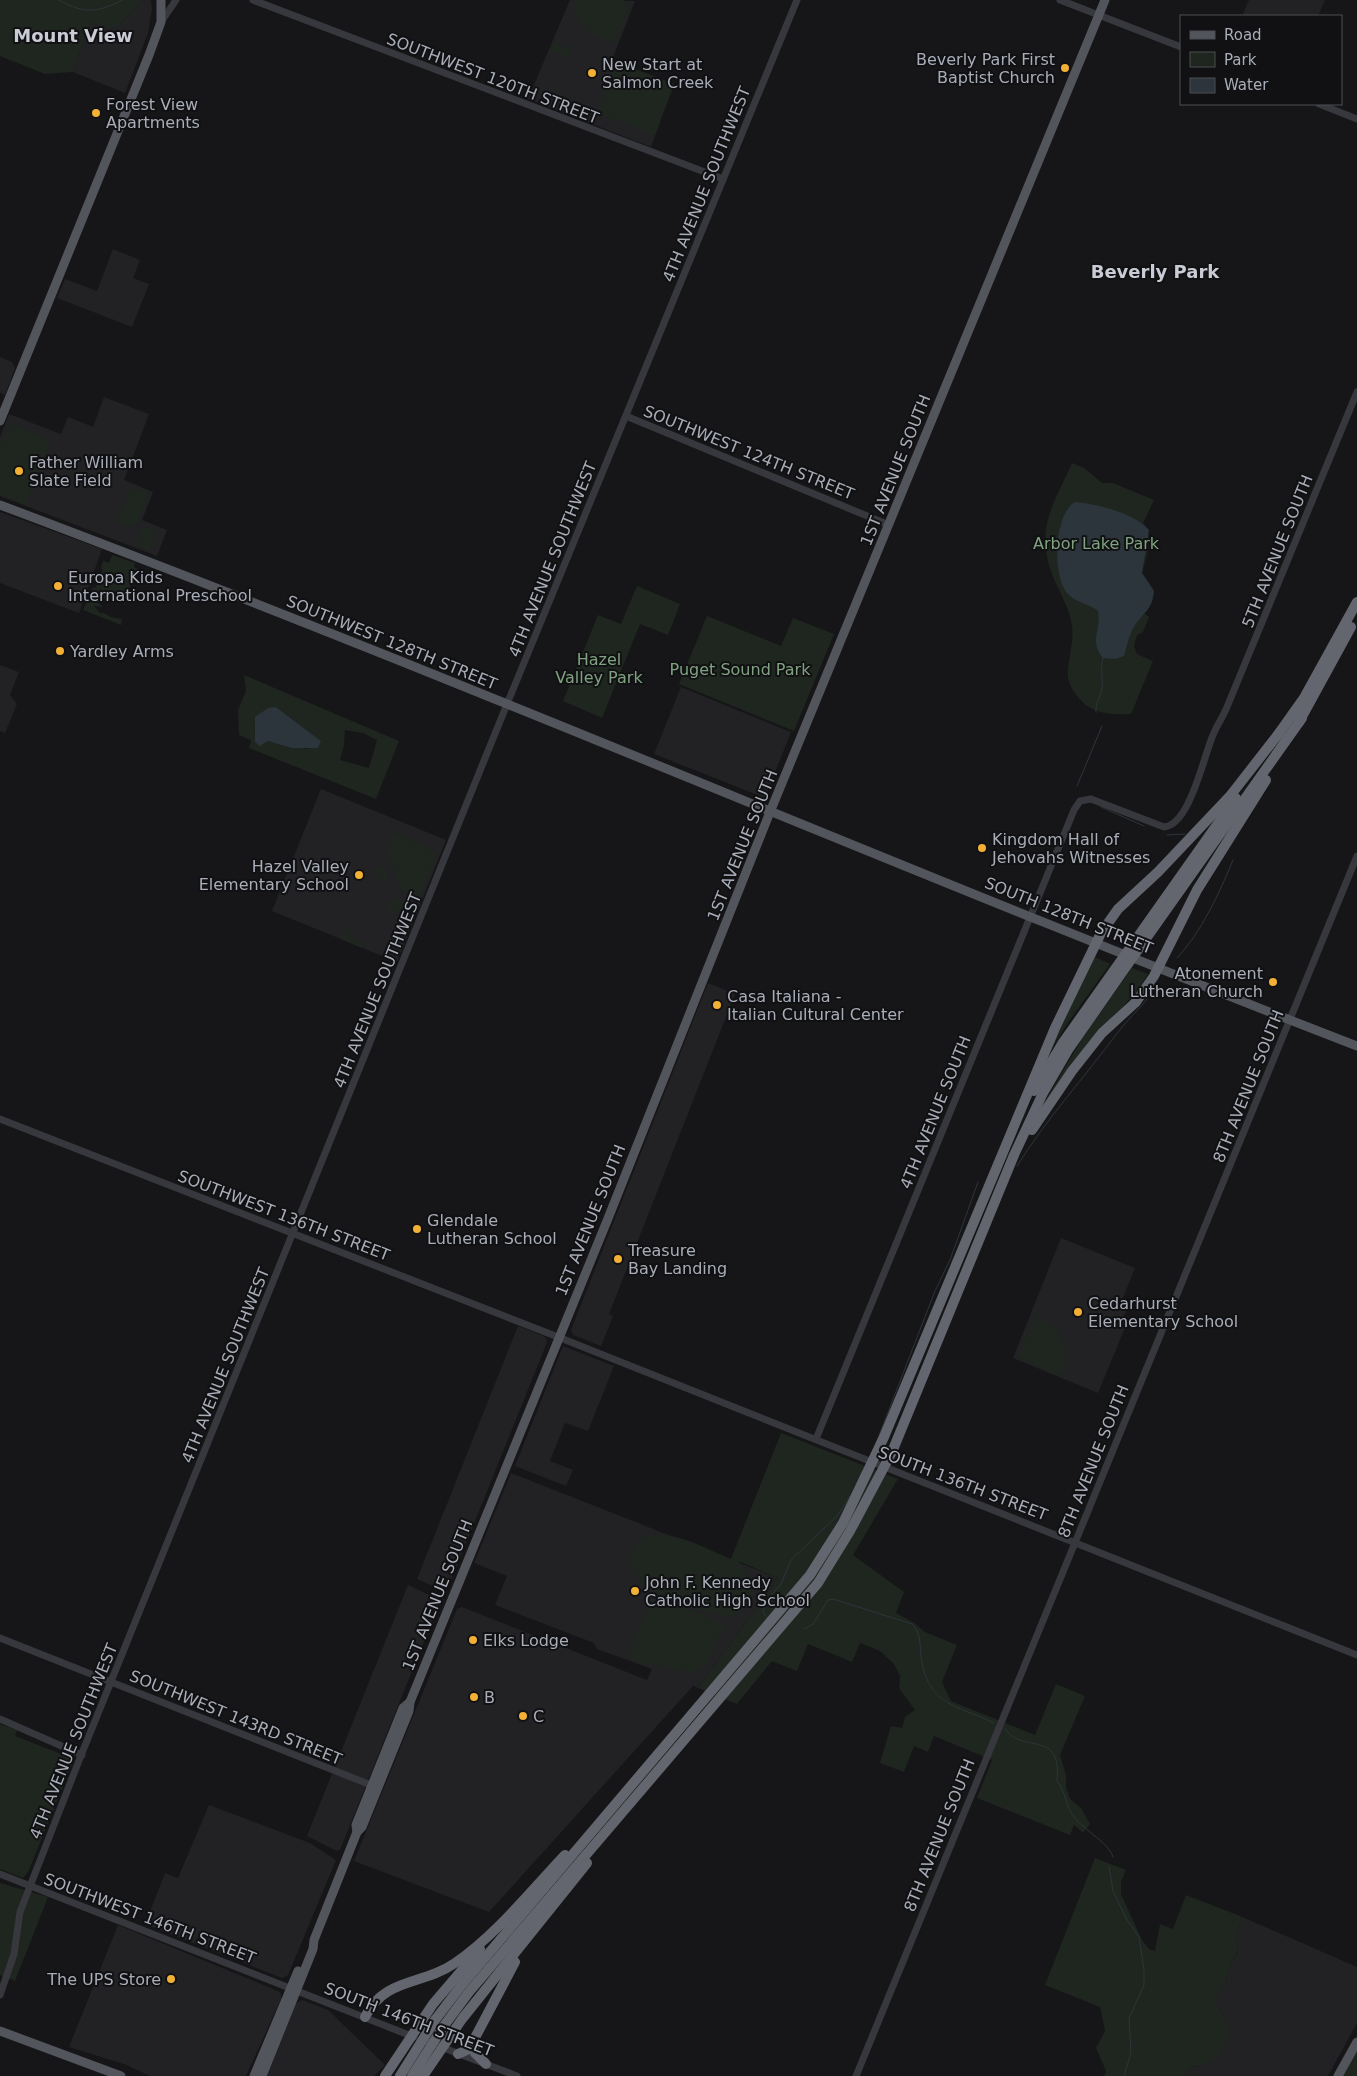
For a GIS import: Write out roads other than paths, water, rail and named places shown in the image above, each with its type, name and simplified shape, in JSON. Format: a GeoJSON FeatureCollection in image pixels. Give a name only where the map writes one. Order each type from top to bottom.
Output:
{"type":"FeatureCollection","features":[{"type":"Feature","properties":{"kind":"highway"},"geometry":{"type":"LineString","coordinates":[[412,2076],[469,1992],[541,1905],[633,1802],[818,1583],[850,1532],[892,1452],[1014,1155],[1043,1093],[1117,973],[1304,698],[1357,602]]}},
{"type":"Feature","properties":{"kind":"highway"},"geometry":{"type":"LineString","coordinates":[[1014,1155],[1072,1071],[1102,1033],[1136,1002],[1160,967],[1197,890],[1302,718],[1357,617]]}},
{"type":"Feature","properties":{"kind":"highway"},"geometry":{"type":"LineString","coordinates":[[1142,937],[1302,718]]}},
{"type":"Feature","properties":{"kind":"highway"},"geometry":{"type":"LineString","coordinates":[[400,2076],[435,2020],[461,1986],[810,1575],[843,1523],[884,1438],[1055,1028],[1097,942],[1118,910],[1158,872],[1230,796],[1280,732]]}},
{"type":"Feature","properties":{"kind":"highway"},"geometry":{"type":"LineString","coordinates":[[1001,1154],[1062,1044],[1117,973]]}},
{"type":"Feature","properties":{"kind":"highway"},"geometry":{"type":"LineString","coordinates":[[385,2076],[433,2004],[516,1907],[644,1771]]}},
{"type":"Feature","properties":{"kind":"highway"},"geometry":{"type":"LineString","coordinates":[[423,2076],[457,2025],[539,1924],[633,1802]]}},
{"type":"Feature","properties":{"kind":"highway"},"geometry":{"type":"LineString","coordinates":[[365,2016],[375,2000],[389,1989],[432,1975],[454,1964],[516,1907]]}},
{"type":"Feature","properties":{"kind":"highway"},"geometry":{"type":"LineString","coordinates":[[458,2054],[467,2052],[473,2043],[510,1971],[539,1924]]}},
{"type":"Feature","properties":{"kind":"highway"},"geometry":{"type":"LineString","coordinates":[[473,2043],[475,2053],[486,2064]]}},
{"type":"Feature","properties":{"kind":"main road"},"geometry":{"type":"LineString","coordinates":[[0,421],[161,22],[161,0]]}},
{"type":"Feature","properties":{"kind":"main road","name":"1ST AVENUE SOUTH"},"geometry":{"type":"LineString","coordinates":[[262,2076],[307,1946],[314,1940],[357,1832],[356,1825],[375,1787],[403,1708],[410,1702],[558,1337],[613,1207],[770,812],[1105,0]]}},
{"type":"Feature","properties":{"kind":"main road","name":"SOUTHWEST 128TH STREET"},"geometry":{"type":"LineString","coordinates":[[0,505],[244,598],[770,812]]}},
{"type":"Feature","properties":{"kind":"main road","name":"SOUTH 128TH STREET"},"geometry":{"type":"LineString","coordinates":[[770,812],[1357,1046]]}},
{"type":"Feature","properties":{"kind":"main road","name":"1ST AVENUE SOUTH"},"geometry":{"type":"LineString","coordinates":[[254,2076],[293,1989]]}},
{"type":"Feature","properties":{"kind":"main road"},"geometry":{"type":"LineString","coordinates":[[0,2031],[121,2076]]}},
{"type":"Feature","properties":{"kind":"main road"},"geometry":{"type":"LineString","coordinates":[[1338,2076],[1357,2042]]}},
{"type":"Feature","properties":{"kind":"street"},"geometry":{"type":"LineString","coordinates":[[161,22],[176,0]]}},
{"type":"Feature","properties":{"kind":"street","name":"SOUTHWEST 120TH STREET"},"geometry":{"type":"LineString","coordinates":[[253,0],[723,180]]}},
{"type":"Feature","properties":{"kind":"street","name":"4TH AVENUE SOUTHWEST"},"geometry":{"type":"LineString","coordinates":[[0,1996],[14,1954],[20,1912],[82,1755],[507,704],[797,0]]}},
{"type":"Feature","properties":{"kind":"street"},"geometry":{"type":"LineString","coordinates":[[1060,0],[1180,47]]}},
{"type":"Feature","properties":{"kind":"street"},"geometry":{"type":"LineString","coordinates":[[1321,105],[1357,119]]}},
{"type":"Feature","properties":{"kind":"street","name":"5TH AVENUE SOUTH"},"geometry":{"type":"LineString","coordinates":[[1086,798],[1097,800],[1164,827],[1174,825],[1182,816],[1208,752],[1213,733],[1222,720],[1357,392]]}},
{"type":"Feature","properties":{"kind":"street","name":"SOUTHWEST 124TH STREET"},"geometry":{"type":"LineString","coordinates":[[626,416],[889,525]]}},
{"type":"Feature","properties":{"kind":"street","name":"4TH AVENUE SOUTH"},"geometry":{"type":"LineString","coordinates":[[816,1440],[1074,810],[1086,798]]}},
{"type":"Feature","properties":{"kind":"street","name":"8TH AVENUE SOUTH"},"geometry":{"type":"LineString","coordinates":[[856,2076],[1357,856]]}},
{"type":"Feature","properties":{"kind":"street","name":"SOUTHWEST 136TH STREET"},"geometry":{"type":"LineString","coordinates":[[0,1119],[558,1337]]}},
{"type":"Feature","properties":{"kind":"street","name":"SOUTH 136TH STREET"},"geometry":{"type":"LineString","coordinates":[[558,1337],[1357,1655]]}},
{"type":"Feature","properties":{"kind":"street","name":"SOUTHWEST 143RD STREET"},"geometry":{"type":"LineString","coordinates":[[0,1638],[375,1787]]}},
{"type":"Feature","properties":{"kind":"street"},"geometry":{"type":"LineString","coordinates":[[0,1719],[82,1755]]}},
{"type":"Feature","properties":{"kind":"street","name":"SOUTHWEST 146TH STREET"},"geometry":{"type":"LineString","coordinates":[[0,1874],[293,1989]]}},
{"type":"Feature","properties":{"kind":"street","name":"SOUTH 146TH STREET"},"geometry":{"type":"LineString","coordinates":[[293,1989],[517,2076]]}},
{"type":"Feature","properties":{"kind":"water"},"geometry":{"type":"Polygon","coordinates":[[[1075,502],[1115,510],[1134,519],[1149,530],[1142,573],[1154,591],[1152,602],[1133,629],[1124,656],[1115,659],[1103,658],[1096,646],[1098,611],[1074,599],[1067,593],[1059,573],[1057,559],[1059,531],[1068,509],[1075,502]]]}},
{"type":"Feature","properties":{"kind":"water"},"geometry":{"type":"Polygon","coordinates":[[[276,707],[321,741],[318,748],[292,748],[268,741],[260,746],[255,742],[255,717],[268,708],[276,707]]]}},
{"type":"Feature","properties":{"kind":"waterway"},"geometry":{"type":"LineString","coordinates":[[59,0],[84,10],[106,7],[123,0]]}},
{"type":"Feature","properties":{"kind":"waterway"},"geometry":{"type":"LineString","coordinates":[[1096,712],[1096,705],[1102,688],[1103,658]]}},
{"type":"Feature","properties":{"kind":"waterway"},"geometry":{"type":"LineString","coordinates":[[1077,786],[1102,726]]}},
{"type":"Feature","properties":{"kind":"waterway"},"geometry":{"type":"LineString","coordinates":[[1101,807],[1144,826]]}},
{"type":"Feature","properties":{"kind":"waterway"},"geometry":{"type":"LineString","coordinates":[[1167,835],[1185,834]]}},
{"type":"Feature","properties":{"kind":"waterway"},"geometry":{"type":"LineString","coordinates":[[1177,958],[1202,924],[1233,860]]}},
{"type":"Feature","properties":{"kind":"waterway"},"geometry":{"type":"LineString","coordinates":[[1017,1166],[1053,1114],[1143,1003],[1156,984]]}},
{"type":"Feature","properties":{"kind":"waterway"},"geometry":{"type":"LineString","coordinates":[[875,1446],[935,1291],[950,1260],[978,1182]]}},
{"type":"Feature","properties":{"kind":"waterway"},"geometry":{"type":"LineString","coordinates":[[766,1617],[763,1612],[766,1601],[781,1584],[791,1560],[837,1516],[850,1496]]}},
{"type":"Feature","properties":{"kind":"waterway"},"geometry":{"type":"LineString","coordinates":[[804,1629],[813,1624],[828,1600],[833,1599],[912,1624],[919,1635],[925,1673],[937,1695],[956,1707],[994,1723]]}},
{"type":"Feature","properties":{"kind":"waterway"},"geometry":{"type":"LineString","coordinates":[[1005,1729],[1013,1737],[1021,1741],[1040,1745],[1054,1754],[1057,1765],[1057,1781],[1071,1813],[1078,1822],[1107,1847],[1113,1857]]}},
{"type":"Feature","properties":{"kind":"waterway"},"geometry":{"type":"LineString","coordinates":[[1109,1867],[1113,1891],[1127,1920],[1139,1937],[1144,1970],[1144,1985],[1129,2018],[1131,2053],[1124,2076]]}},
{"type":"Feature","properties":{"kind":"place","name":"Beverly Park First Baptist Church"},"geometry":{"type":"Point","coordinates":[1065,68]}},
{"type":"Feature","properties":{"kind":"place","name":"New Start at Salmon Creek"},"geometry":{"type":"Point","coordinates":[592,73]}},
{"type":"Feature","properties":{"kind":"place","name":"Forest View Apartments"},"geometry":{"type":"Point","coordinates":[96,113]}},
{"type":"Feature","properties":{"kind":"place","name":"Father William Slate Field"},"geometry":{"type":"Point","coordinates":[19,471]}},
{"type":"Feature","properties":{"kind":"place","name":"Europa Kids International Preschool"},"geometry":{"type":"Point","coordinates":[58,586]}},
{"type":"Feature","properties":{"kind":"place","name":"Yardley Arms"},"geometry":{"type":"Point","coordinates":[60,651]}},
{"type":"Feature","properties":{"kind":"place","name":"Kingdom Hall of Jehovahs Witnesses"},"geometry":{"type":"Point","coordinates":[982,848]}},
{"type":"Feature","properties":{"kind":"place","name":"Hazel Valley Elementary School"},"geometry":{"type":"Point","coordinates":[359,875]}},
{"type":"Feature","properties":{"kind":"place","name":"Atonement Lutheran Church"},"geometry":{"type":"Point","coordinates":[1273,982]}},
{"type":"Feature","properties":{"kind":"place","name":"Casa Italiana - Italian Cultural Center"},"geometry":{"type":"Point","coordinates":[717,1005]}},
{"type":"Feature","properties":{"kind":"place","name":"Glendale Lutheran School"},"geometry":{"type":"Point","coordinates":[417,1229]}},
{"type":"Feature","properties":{"kind":"place","name":"Treasure Bay Landing"},"geometry":{"type":"Point","coordinates":[618,1259]}},
{"type":"Feature","properties":{"kind":"place","name":"Cedarhurst Elementary School"},"geometry":{"type":"Point","coordinates":[1078,1312]}},
{"type":"Feature","properties":{"kind":"place","name":"John F. Kennedy Catholic High School"},"geometry":{"type":"Point","coordinates":[635,1591]}},
{"type":"Feature","properties":{"kind":"place","name":"Elks Lodge"},"geometry":{"type":"Point","coordinates":[473,1640]}},
{"type":"Feature","properties":{"kind":"place","name":"B"},"geometry":{"type":"Point","coordinates":[474,1697]}},
{"type":"Feature","properties":{"kind":"place","name":"C"},"geometry":{"type":"Point","coordinates":[523,1716]}},
{"type":"Feature","properties":{"kind":"place","name":"The UPS Store"},"geometry":{"type":"Point","coordinates":[171,1979]}},
{"type":"Feature","properties":{"kind":"district","name":"Mount View"},"geometry":{"type":"Point","coordinates":[73,36]}},
{"type":"Feature","properties":{"kind":"district","name":"Beverly Park"},"geometry":{"type":"Point","coordinates":[1155,272]}},
{"type":"Feature","properties":{"kind":"park label","name":"Arbor Lake Park"},"geometry":{"type":"Point","coordinates":[1096,543]}},
{"type":"Feature","properties":{"kind":"park label","name":"Hazel Valley Park"},"geometry":{"type":"Point","coordinates":[599,668]}},
{"type":"Feature","properties":{"kind":"park label","name":"Puget Sound Park"},"geometry":{"type":"Point","coordinates":[740,669]}}]}
